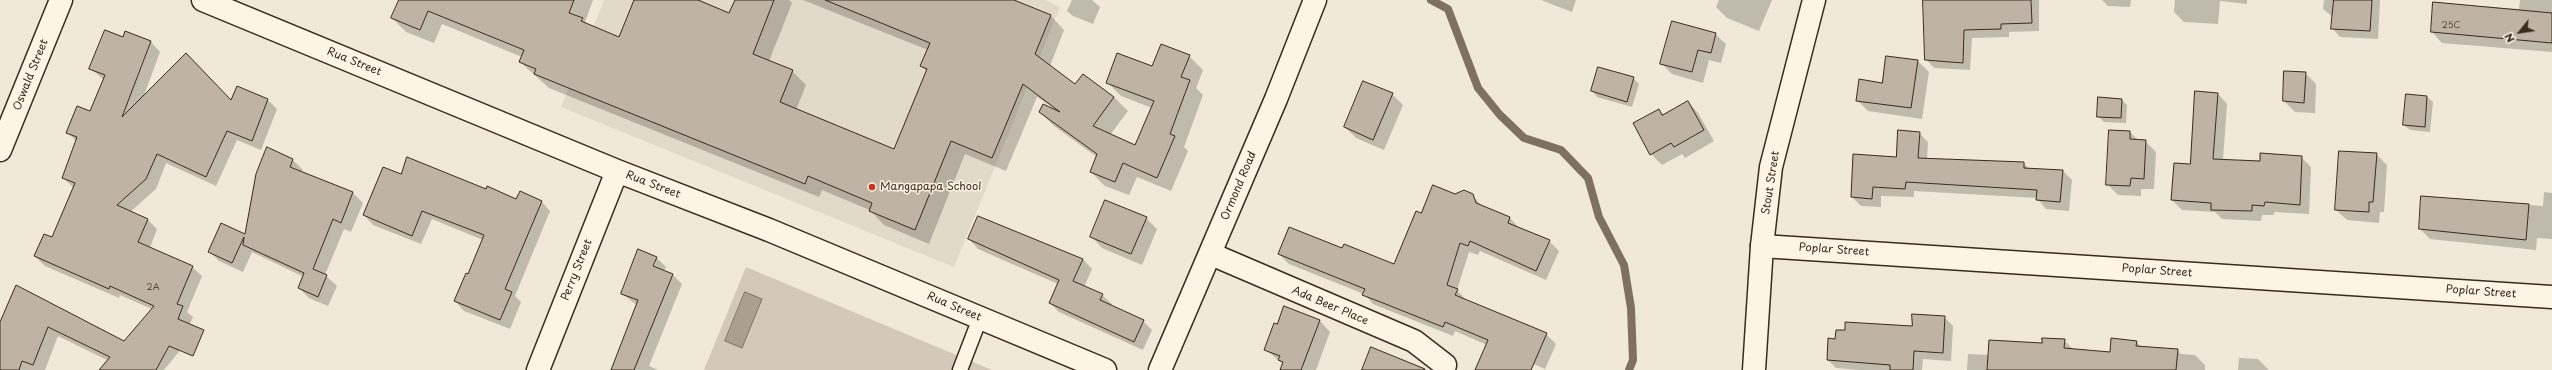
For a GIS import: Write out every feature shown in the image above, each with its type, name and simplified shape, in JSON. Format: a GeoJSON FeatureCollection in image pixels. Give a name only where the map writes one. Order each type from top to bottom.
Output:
{"type":"FeatureCollection","features":[{"type":"Feature","properties":{"kind":"street","name":"Oswald Street"},"geometry":{"type":"LineString","coordinates":[[0,150],[61,0]]}},
{"type":"Feature","properties":{"kind":"street","name":"Rua Street"},"geometry":{"type":"LineString","coordinates":[[203,0],[617,171],[769,230],[1104,370]]}},
{"type":"Feature","properties":{"kind":"street","name":"Ormond Road"},"geometry":{"type":"LineString","coordinates":[[1160,370],[1210,254],[1315,0]]}},
{"type":"Feature","properties":{"kind":"street","name":"Stout Street"},"geometry":{"type":"LineString","coordinates":[[1754,370],[1762,246],[1771,167],[1814,0]]}},
{"type":"Feature","properties":{"kind":"street","name":"Perry Street"},"geometry":{"type":"LineString","coordinates":[[538,370],[617,171]]}},
{"type":"Feature","properties":{"kind":"street","name":"Poplar Street"},"geometry":{"type":"LineString","coordinates":[[1762,246],[2552,297]]}},
{"type":"Feature","properties":{"kind":"street","name":"Ada Beer Place"},"geometry":{"type":"LineString","coordinates":[[1210,254],[1414,341],[1445,365]]}},
{"type":"Feature","properties":{"kind":"lane"},"geometry":{"type":"LineString","coordinates":[[960,370],[980,318]]}},
{"type":"Feature","properties":{"kind":"shaded area","name":"Mangapapa School"},"geometry":{"type":"Polygon","coordinates":[[[604,0],[1045,0],[1060,7],[954,267],[561,107],[604,0]]]}},
{"type":"Feature","properties":{"kind":"shaded area"},"geometry":{"type":"Polygon","coordinates":[[[746,267],[992,370],[704,370],[746,267]]]}},
{"type":"Feature","properties":{"kind":"shaded area"},"geometry":{"type":"Polygon","coordinates":[[[745,292],[762,299],[742,348],[725,341],[745,292]]]}},
{"type":"Feature","properties":{"kind":"building","name":"Mangapapa School"},"geometry":{"type":"Polygon","coordinates":[[[399,0],[574,0],[569,13],[583,18],[581,21],[619,37],[634,0],[698,0],[729,13],[735,0],[774,0],[753,54],[793,70],[780,102],[894,149],[927,69],[920,66],[930,43],[825,0],[1014,0],[1051,15],[1035,54],[1075,84],[1083,74],[1114,97],[1093,126],[1135,145],[1154,101],[1106,83],[1117,53],[1152,66],[1161,44],[1190,55],[1181,77],[1190,80],[1170,134],[1175,136],[1157,178],[1123,163],[1115,182],[1090,172],[1097,154],[1039,112],[1043,104],[1060,112],[1023,84],[992,158],[951,141],[915,230],[869,211],[872,203],[808,176],[805,184],[534,74],[536,69],[519,62],[524,50],[428,11],[420,30],[391,18],[399,0]]]}},
{"type":"Feature","properties":{"kind":"building"},"geometry":{"type":"Polygon","coordinates":[[[1923,0],[2031,0],[2032,23],[2001,24],[2001,29],[1964,30],[1963,63],[1925,60],[1923,0]]]}},
{"type":"Feature","properties":{"kind":"building"},"geometry":{"type":"Polygon","coordinates":[[[2334,0],[2372,0],[2370,31],[2331,29],[2334,0]]]}},
{"type":"Feature","properties":{"kind":"building"},"geometry":{"type":"Polygon","coordinates":[[[2433,2],[2552,13],[2552,43],[2431,32],[2433,2]]]}},
{"type":"Feature","properties":{"kind":"building"},"geometry":{"type":"Polygon","coordinates":[[[1672,21],[1716,33],[1711,53],[1698,50],[1692,72],[1660,64],[1672,21]]]}},
{"type":"Feature","properties":{"kind":"building"},"geometry":{"type":"Polygon","coordinates":[[[105,30],[123,37],[125,31],[151,41],[122,117],[186,53],[231,100],[237,86],[268,99],[252,141],[227,131],[206,177],[157,154],[146,179],[117,205],[148,219],[138,242],[193,266],[177,304],[183,306],[178,319],[204,330],[193,356],[169,346],[156,370],[99,370],[110,357],[48,327],[33,365],[22,361],[19,370],[0,370],[0,322],[16,285],[124,341],[154,306],[110,286],[109,289],[34,256],[44,234],[52,237],[75,183],[62,178],[77,137],[66,133],[77,106],[90,111],[105,75],[89,69],[105,30]]]}},
{"type":"Feature","properties":{"kind":"building"},"geometry":{"type":"Polygon","coordinates":[[[1886,56],[1918,60],[1911,108],[1856,101],[1859,79],[1882,83],[1886,56]]]}},
{"type":"Feature","properties":{"kind":"building"},"geometry":{"type":"Polygon","coordinates":[[[1598,67],[1634,77],[1627,102],[1591,91],[1598,67]]]}},
{"type":"Feature","properties":{"kind":"building"},"geometry":{"type":"Polygon","coordinates":[[[2284,71],[2306,72],[2304,103],[2283,101],[2284,71]]]}},
{"type":"Feature","properties":{"kind":"building"},"geometry":{"type":"Polygon","coordinates":[[[1363,81],[1393,93],[1373,140],[1344,127],[1363,81]]]}},
{"type":"Feature","properties":{"kind":"building"},"geometry":{"type":"Polygon","coordinates":[[[2195,91],[2218,93],[2213,159],[2260,161],[2260,153],[2302,156],[2300,205],[2265,202],[2264,206],[2252,205],[2252,211],[2211,210],[2211,203],[2171,200],[2174,163],[2190,164],[2195,91]]]}},
{"type":"Feature","properties":{"kind":"building"},"geometry":{"type":"Polygon","coordinates":[[[2406,94],[2427,96],[2425,127],[2403,125],[2406,94]]]}},
{"type":"Feature","properties":{"kind":"building"},"geometry":{"type":"Polygon","coordinates":[[[2098,97],[2122,99],[2121,118],[2097,117],[2098,97]]]}},
{"type":"Feature","properties":{"kind":"building"},"geometry":{"type":"Polygon","coordinates":[[[1688,101],[1704,130],[1674,147],[1671,143],[1650,155],[1633,123],[1659,109],[1662,115],[1688,101]]]}},
{"type":"Feature","properties":{"kind":"building"},"geometry":{"type":"Polygon","coordinates":[[[1898,130],[1920,132],[1918,158],[2024,162],[2024,168],[2063,170],[2060,202],[2036,200],[2037,190],[1906,182],[1905,189],[1873,187],[1872,199],[1851,197],[1853,154],[1896,157],[1898,130]]]}},
{"type":"Feature","properties":{"kind":"building"},"geometry":{"type":"Polygon","coordinates":[[[2109,130],[2130,131],[2130,139],[2146,140],[2144,179],[2131,178],[2130,186],[2106,185],[2109,130]]]}},
{"type":"Feature","properties":{"kind":"building"},"geometry":{"type":"Polygon","coordinates":[[[267,147],[293,159],[290,167],[353,192],[341,223],[333,219],[313,269],[327,275],[318,297],[298,288],[304,273],[243,245],[244,237],[232,263],[208,252],[221,223],[245,234],[256,174],[267,147]]]}},
{"type":"Feature","properties":{"kind":"building"},"geometry":{"type":"Polygon","coordinates":[[[2339,151],[2377,153],[2373,202],[2369,202],[2369,212],[2335,210],[2339,151]]]}},
{"type":"Feature","properties":{"kind":"building"},"geometry":{"type":"Polygon","coordinates":[[[407,157],[486,189],[487,186],[516,199],[520,191],[542,201],[505,289],[512,292],[500,320],[454,301],[466,273],[468,274],[484,235],[422,211],[412,236],[363,215],[383,167],[401,174],[407,157]]]}},
{"type":"Feature","properties":{"kind":"building"},"geometry":{"type":"Polygon","coordinates":[[[1433,185],[1455,194],[1464,190],[1473,194],[1476,203],[1510,217],[1508,223],[1550,240],[1536,271],[1470,241],[1468,246],[1460,243],[1447,285],[1458,289],[1455,295],[1547,333],[1531,370],[1475,370],[1488,340],[1445,322],[1443,327],[1362,295],[1365,289],[1278,254],[1289,227],[1342,248],[1344,244],[1394,264],[1416,211],[1421,213],[1433,185]]]}},
{"type":"Feature","properties":{"kind":"building"},"geometry":{"type":"Polygon","coordinates":[[[2421,196],[2529,204],[2526,240],[2419,229],[2421,196]]]}},
{"type":"Feature","properties":{"kind":"building"},"geometry":{"type":"Polygon","coordinates":[[[1105,200],[1147,217],[1131,254],[1090,237],[1105,200]]]}},
{"type":"Feature","properties":{"kind":"building"},"geometry":{"type":"Polygon","coordinates":[[[978,216],[1083,259],[1073,281],[1103,294],[1100,300],[1144,320],[1134,342],[1049,303],[1059,280],[968,239],[978,216]]]}},
{"type":"Feature","properties":{"kind":"building"},"geometry":{"type":"Polygon","coordinates":[[[638,249],[657,257],[653,266],[673,274],[634,370],[611,370],[638,300],[621,294],[638,249]]]}},
{"type":"Feature","properties":{"kind":"building"},"geometry":{"type":"Polygon","coordinates":[[[1284,306],[1320,320],[1301,370],[1280,370],[1283,362],[1278,360],[1280,356],[1264,350],[1274,323],[1277,324],[1284,306]]]}},
{"type":"Feature","properties":{"kind":"building"},"geometry":{"type":"Polygon","coordinates":[[[1912,314],[1945,316],[1943,353],[1914,351],[1913,370],[1890,370],[1890,365],[1827,360],[1828,338],[1835,339],[1836,330],[1845,330],[1845,322],[1912,326],[1912,314]]]}},
{"type":"Feature","properties":{"kind":"building"},"geometry":{"type":"Polygon","coordinates":[[[2042,338],[2065,339],[2064,348],[2110,352],[2111,338],[2137,341],[2136,346],[2178,349],[2176,370],[1987,370],[1989,340],[2042,343],[2042,338]]]}},
{"type":"Feature","properties":{"kind":"building"},"geometry":{"type":"Polygon","coordinates":[[[1371,347],[1425,369],[1425,370],[1362,370],[1371,347]]]}},
{"type":"Feature","properties":{"kind":"waterway"},"geometry":{"type":"LineString","coordinates":[[1431,0],[1448,9],[1478,88],[1500,115],[1524,138],[1561,150],[1588,178],[1599,217],[1624,265],[1631,308],[1633,360],[1629,370]]}},
{"type":"Feature","properties":{"kind":"place","name":"Mangapapa School"},"geometry":{"type":"Point","coordinates":[872,187]}}]}
